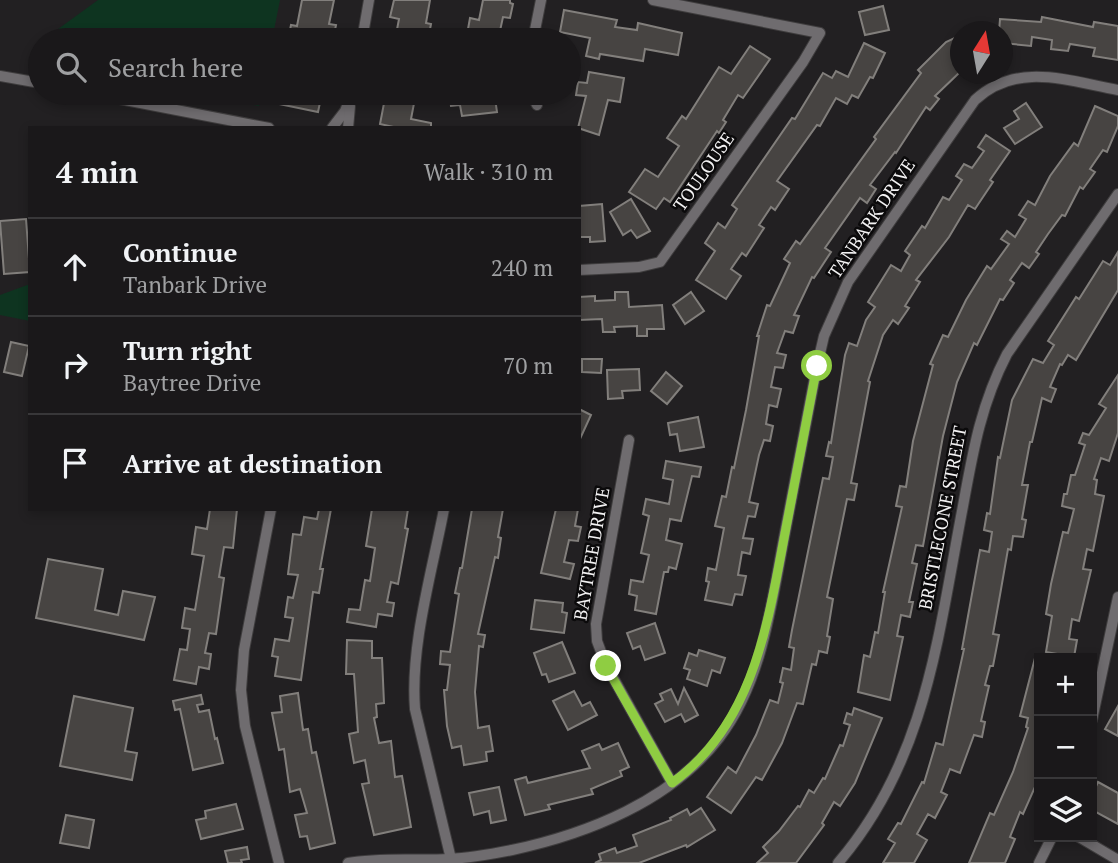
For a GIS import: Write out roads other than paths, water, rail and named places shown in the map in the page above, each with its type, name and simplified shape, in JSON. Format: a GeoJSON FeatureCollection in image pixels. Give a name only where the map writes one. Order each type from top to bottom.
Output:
{"type":"FeatureCollection","features":[{"type":"Feature","properties":{"kind":"street"},"geometry":{"type":"LineString","coordinates":[[364,28],[369,0]]}},
{"type":"Feature","properties":{"kind":"street"},"geometry":{"type":"LineString","coordinates":[[535,28],[541,0]]}},
{"type":"Feature","properties":{"kind":"street"},"geometry":{"type":"LineString","coordinates":[[653,0],[668,1]]}},
{"type":"Feature","properties":{"kind":"street","name":"TOULOUSE"},"geometry":{"type":"LineString","coordinates":[[581,271],[639,267],[660,262],[803,62],[820,33],[668,1]]}},
{"type":"Feature","properties":{"kind":"street"},"geometry":{"type":"LineString","coordinates":[[0,76],[28,81]]}},
{"type":"Feature","properties":{"kind":"street","name":"TANBARK DRIVE"},"geometry":{"type":"LineString","coordinates":[[348,863],[375,859],[451,859],[509,850],[580,831],[651,797],[696,763],[719,739],[755,666],[772,600],[817,366],[835,309],[864,258],[975,100],[986,91],[1005,81],[1026,76],[1041,76],[1118,90]]}},
{"type":"Feature","properties":{"kind":"street"},"geometry":{"type":"LineString","coordinates":[[151,105],[259,126]]}},
{"type":"Feature","properties":{"kind":"street"},"geometry":{"type":"LineString","coordinates":[[334,126],[348,105]]}},
{"type":"Feature","properties":{"kind":"street"},"geometry":{"type":"LineString","coordinates":[[348,126],[351,105]]}},
{"type":"Feature","properties":{"kind":"street","name":"BRISTLECONE STREET"},"geometry":{"type":"LineString","coordinates":[[838,863],[890,786],[908,749],[932,670],[977,430],[995,378],[1007,354],[1118,194]]}},
{"type":"Feature","properties":{"kind":"street","name":"BAYTREE DRIVE"},"geometry":{"type":"LineString","coordinates":[[629,440],[596,624],[597,641],[606,666],[672,783]]}},
{"type":"Feature","properties":{"kind":"street"},"geometry":{"type":"LineString","coordinates":[[271,511],[244,650],[241,690],[245,726],[279,863]]}},
{"type":"Feature","properties":{"kind":"street"},"geometry":{"type":"LineString","coordinates":[[444,511],[417,651],[414,690],[415,709],[451,859]]}},
{"type":"Feature","properties":{"kind":"street"},"geometry":{"type":"LineString","coordinates":[[1093,716],[1118,597]]}},
{"type":"Feature","properties":{"kind":"street"},"geometry":{"type":"LineString","coordinates":[[1105,663],[1118,668]]}},
{"type":"Feature","properties":{"kind":"street"},"geometry":{"type":"LineString","coordinates":[[1040,863],[1050,842]]}},
{"type":"Feature","properties":{"kind":"street"},"geometry":{"type":"LineString","coordinates":[[1087,842],[1118,860]]}}]}
